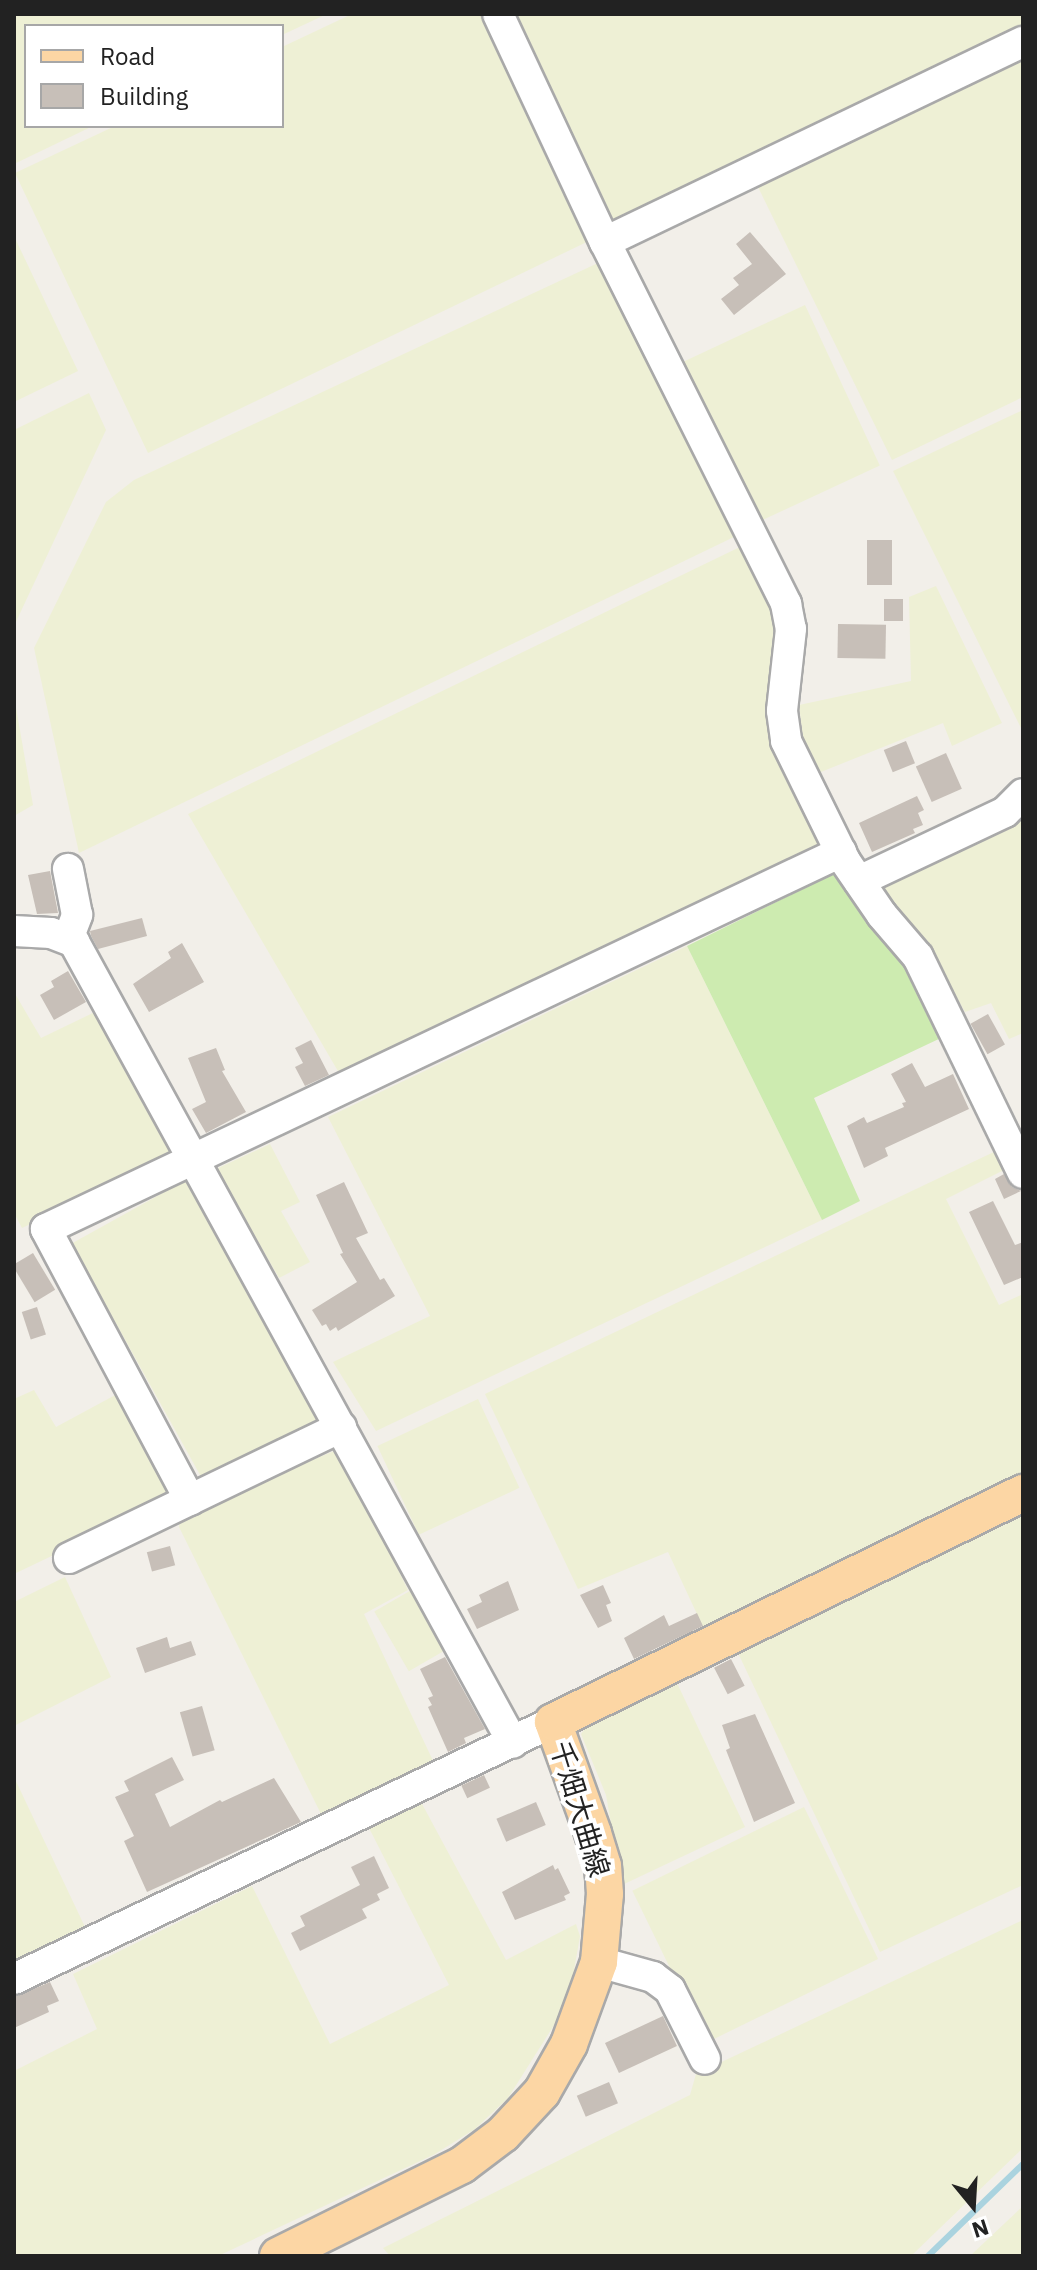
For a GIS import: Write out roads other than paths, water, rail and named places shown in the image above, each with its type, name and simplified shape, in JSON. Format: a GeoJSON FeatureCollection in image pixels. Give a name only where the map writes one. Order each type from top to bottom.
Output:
{"type":"FeatureCollection","features":[{"type":"Feature","properties":{"kind":"main road","name":"千畑大曲線"},"geometry":{"type":"LineString","coordinates":[[278,2256],[462,2165],[503,2134],[542,2092],[569,2044],[599,1962],[605,1894],[603,1866],[553,1722],[1023,1493]]}},
{"type":"Feature","properties":{"kind":"street"},"geometry":{"type":"LineString","coordinates":[[498,14],[605,242],[786,604],[791,629],[782,711],[786,741],[841,852],[859,881],[918,957],[1023,1173]]}},
{"type":"Feature","properties":{"kind":"street"},"geometry":{"type":"LineString","coordinates":[[605,242],[1023,42]]}},
{"type":"Feature","properties":{"kind":"street"},"geometry":{"type":"LineString","coordinates":[[859,881],[1005,812],[1023,794]]}},
{"type":"Feature","properties":{"kind":"street"},"geometry":{"type":"LineString","coordinates":[[190,1500],[46,1229],[841,852]]}},
{"type":"Feature","properties":{"kind":"street"},"geometry":{"type":"LineString","coordinates":[[68,869],[77,915],[68,939]]}},
{"type":"Feature","properties":{"kind":"street"},"geometry":{"type":"LineString","coordinates":[[14,931],[51,933],[74,942],[513,1743]]}},
{"type":"Feature","properties":{"kind":"street"},"geometry":{"type":"LineString","coordinates":[[69,1558],[341,1427]]}},
{"type":"Feature","properties":{"kind":"street"},"geometry":{"type":"LineString","coordinates":[[14,1979],[553,1722]]}},
{"type":"Feature","properties":{"kind":"street"},"geometry":{"type":"LineString","coordinates":[[599,1962],[653,1977],[670,1990],[705,2059]]}},
{"type":"Feature","properties":{"kind":"waterway"},"geometry":{"type":"LineString","coordinates":[[928,2256],[1023,2164]]}}]}
